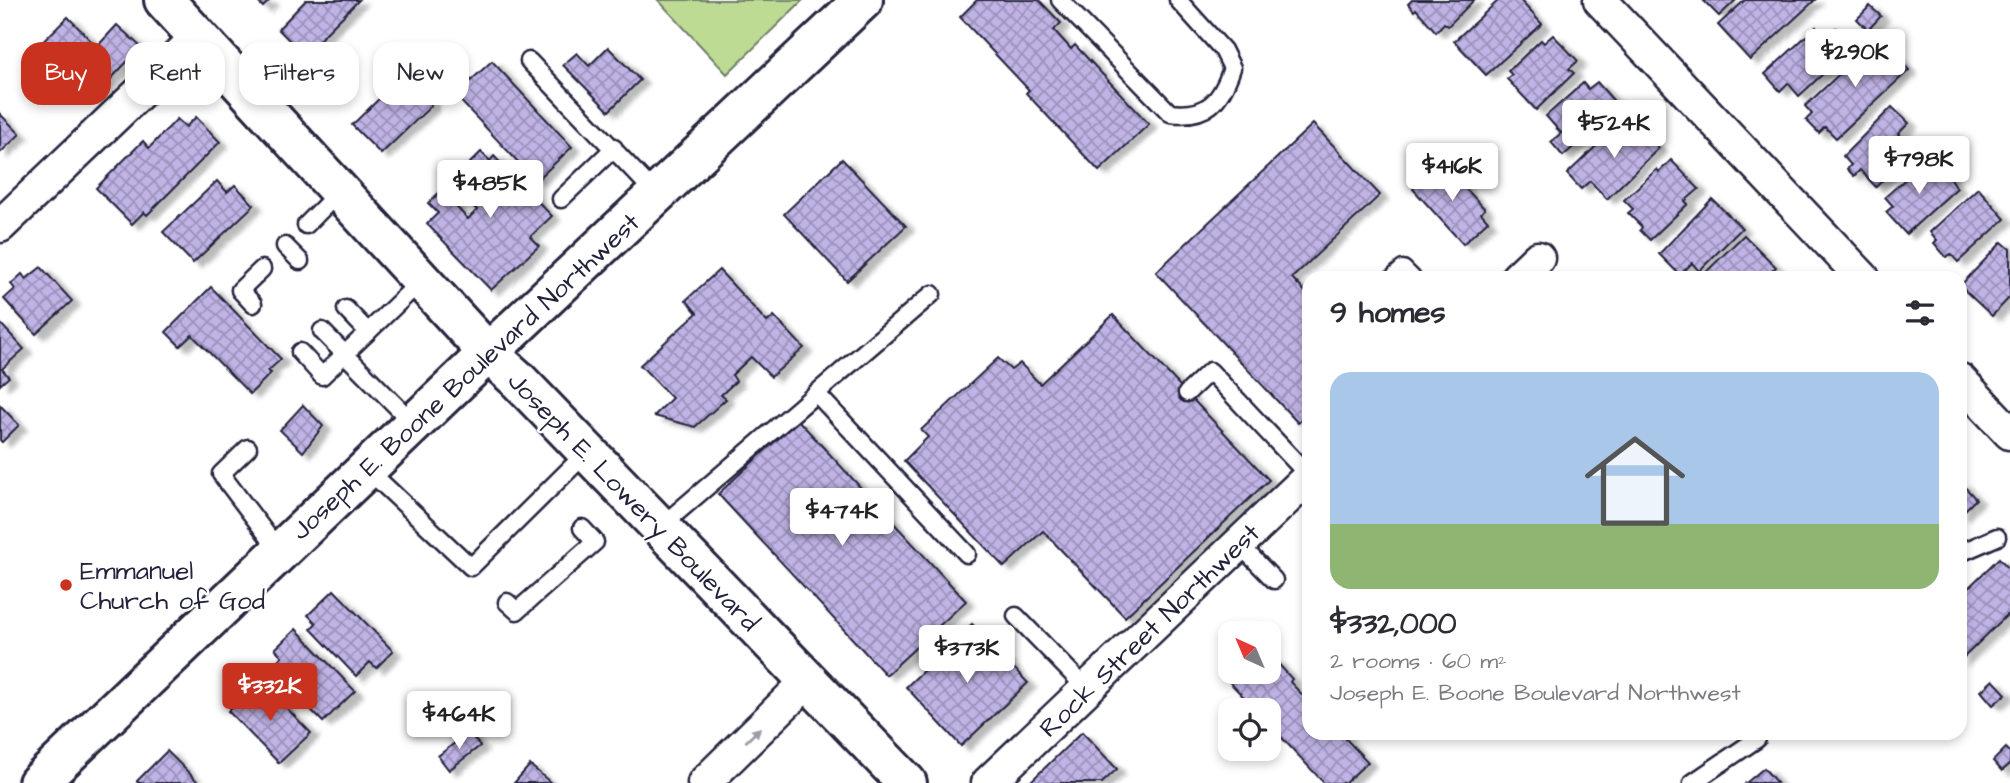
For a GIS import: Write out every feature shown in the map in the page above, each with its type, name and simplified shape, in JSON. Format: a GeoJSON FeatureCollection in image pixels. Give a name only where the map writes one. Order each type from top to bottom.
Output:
{"type":"FeatureCollection","features":[{"type":"Feature","properties":{"kind":"main road","name":"Joseph E. Lowery Boulevard"},"geometry":{"type":"LineString","coordinates":[[164,0],[488,353],[516,378],[907,783]]}},
{"type":"Feature","properties":{"kind":"main road","name":"Joseph E. Boone Boulevard Northwest"},"geometry":{"type":"LineString","coordinates":[[38,783],[488,353],[863,0]]}},
{"type":"Feature","properties":{"kind":"street"},"geometry":{"type":"LineString","coordinates":[[1600,0],[1856,271]]}},
{"type":"Feature","properties":{"kind":"street"},"geometry":{"type":"LineString","coordinates":[[0,226],[199,36]]}},
{"type":"Feature","properties":{"kind":"street"},"geometry":{"type":"LineString","coordinates":[[1967,387],[2010,433]]}},
{"type":"Feature","properties":{"kind":"street","name":"Rock Street Northwest"},"geometry":{"type":"LineString","coordinates":[[988,783],[1302,484]]}},
{"type":"Feature","properties":{"kind":"street"},"geometry":{"type":"LineString","coordinates":[[704,783],[810,680]]}},
{"type":"Feature","properties":{"kind":"lane"},"geometry":{"type":"LineString","coordinates":[[1060,0],[1170,113],[1189,115],[1213,105],[1226,87],[1232,68],[1223,50],[1178,0]]}},
{"type":"Feature","properties":{"kind":"lane"},"geometry":{"type":"LineString","coordinates":[[529,61],[657,195]]}},
{"type":"Feature","properties":{"kind":"lane"},"geometry":{"type":"LineString","coordinates":[[561,199],[614,148]]}},
{"type":"Feature","properties":{"kind":"lane"},"geometry":{"type":"LineString","coordinates":[[306,225],[340,191]]}},
{"type":"Feature","properties":{"kind":"lane"},"geometry":{"type":"LineString","coordinates":[[285,246],[300,261]]}},
{"type":"Feature","properties":{"kind":"lane"},"geometry":{"type":"LineString","coordinates":[[253,304],[240,290],[262,269]]}},
{"type":"Feature","properties":{"kind":"lane"},"geometry":{"type":"LineString","coordinates":[[300,352],[322,376],[422,280]]}},
{"type":"Feature","properties":{"kind":"lane"},"geometry":{"type":"LineString","coordinates":[[659,527],[932,294]]}},
{"type":"Feature","properties":{"kind":"lane"},"geometry":{"type":"LineString","coordinates":[[346,309],[368,332]]}},
{"type":"Feature","properties":{"kind":"lane"},"geometry":{"type":"LineString","coordinates":[[322,331],[414,424]]}},
{"type":"Feature","properties":{"kind":"lane"},"geometry":{"type":"LineString","coordinates":[[1187,393],[1210,371],[1302,470]]}},
{"type":"Feature","properties":{"kind":"lane"},"geometry":{"type":"LineString","coordinates":[[816,393],[967,554]]}},
{"type":"Feature","properties":{"kind":"lane"},"geometry":{"type":"LineString","coordinates":[[248,448],[221,474],[280,552]]}},
{"type":"Feature","properties":{"kind":"lane"},"geometry":{"type":"LineString","coordinates":[[367,469],[477,572],[553,498],[586,453]]}},
{"type":"Feature","properties":{"kind":"lane"},"geometry":{"type":"LineString","coordinates":[[507,602],[517,611],[535,585],[570,564],[595,542],[582,528]]}},
{"type":"Feature","properties":{"kind":"lane"},"geometry":{"type":"LineString","coordinates":[[1967,550],[1997,537]]}},
{"type":"Feature","properties":{"kind":"lane"},"geometry":{"type":"LineString","coordinates":[[1239,544],[1274,580]]}},
{"type":"Feature","properties":{"kind":"lane"},"geometry":{"type":"LineString","coordinates":[[558,552],[570,564]]}},
{"type":"Feature","properties":{"kind":"lane"},"geometry":{"type":"LineString","coordinates":[[1016,616],[1087,690]]}},
{"type":"Feature","properties":{"kind":"lane"},"geometry":{"type":"LineString","coordinates":[[1692,783],[1756,740]]}},
{"type":"Feature","properties":{"kind":"green space"},"geometry":{"type":"Polygon","coordinates":[[[658,0],[803,0],[727,74],[658,0]]]}},
{"type":"Feature","properties":{"kind":"building"},"geometry":{"type":"Polygon","coordinates":[[[256,0],[270,0],[263,7],[256,0]]]}},
{"type":"Feature","properties":{"kind":"building"},"geometry":{"type":"Polygon","coordinates":[[[306,0],[359,0],[317,42],[291,42],[278,29],[306,0]]]}},
{"type":"Feature","properties":{"kind":"building"},"geometry":{"type":"Polygon","coordinates":[[[977,0],[1039,0],[1061,23],[1054,30],[1071,49],[1075,45],[1149,124],[1099,171],[1026,93],[1029,90],[960,17],[977,0]]]}},
{"type":"Feature","properties":{"kind":"building"},"geometry":{"type":"Polygon","coordinates":[[[1412,0],[1474,0],[1448,26],[1444,23],[1436,32],[1416,9],[1414,11],[1408,4],[1412,0]]]}},
{"type":"Feature","properties":{"kind":"building"},"geometry":{"type":"Polygon","coordinates":[[[1499,0],[1520,0],[1542,24],[1486,75],[1454,41],[1499,0]]]}},
{"type":"Feature","properties":{"kind":"building"},"geometry":{"type":"Polygon","coordinates":[[[1703,0],[1736,0],[1719,16],[1703,0]]]}},
{"type":"Feature","properties":{"kind":"building"},"geometry":{"type":"Polygon","coordinates":[[[1745,0],[1815,0],[1750,60],[1718,25],[1745,0]]]}},
{"type":"Feature","properties":{"kind":"building"},"geometry":{"type":"Polygon","coordinates":[[[1870,6],[1881,16],[1868,30],[1857,19],[1870,6]]]}},
{"type":"Feature","properties":{"kind":"building"},"geometry":{"type":"Polygon","coordinates":[[[68,17],[92,42],[42,42],[68,17]]]}},
{"type":"Feature","properties":{"kind":"building"},"geometry":{"type":"Polygon","coordinates":[[[117,25],[136,42],[125,42],[125,64],[111,79],[111,42],[101,42],[117,25]]]}},
{"type":"Feature","properties":{"kind":"building"},"geometry":{"type":"Polygon","coordinates":[[[1816,27],[1826,37],[1836,28],[1853,46],[1799,96],[1788,83],[1780,91],[1765,74],[1816,27]]]}},
{"type":"Feature","properties":{"kind":"building"},"geometry":{"type":"Polygon","coordinates":[[[1553,35],[1578,61],[1569,69],[1574,73],[1536,110],[1507,79],[1512,75],[1508,71],[1541,40],[1544,43],[1553,35]]]}},
{"type":"Feature","properties":{"kind":"building"},"geometry":{"type":"Polygon","coordinates":[[[1878,38],[1909,70],[1836,138],[1825,127],[1819,133],[1806,120],[1812,114],[1805,106],[1878,38]]]}},
{"type":"Feature","properties":{"kind":"building"},"geometry":{"type":"Polygon","coordinates":[[[608,47],[640,80],[609,111],[563,65],[577,53],[589,66],[608,47]]]}},
{"type":"Feature","properties":{"kind":"building"},"geometry":{"type":"Polygon","coordinates":[[[492,61],[572,147],[536,181],[464,105],[469,105],[469,82],[492,61]]]}},
{"type":"Feature","properties":{"kind":"building"},"geometry":{"type":"Polygon","coordinates":[[[1597,82],[1619,107],[1563,156],[1551,142],[1561,133],[1546,116],[1583,83],[1588,89],[1597,82]]]}},
{"type":"Feature","properties":{"kind":"building"},"geometry":{"type":"Polygon","coordinates":[[[373,105],[431,105],[381,154],[352,125],[373,105]]]}},
{"type":"Feature","properties":{"kind":"building"},"geometry":{"type":"Polygon","coordinates":[[[1892,107],[1909,123],[1898,134],[1904,139],[1900,143],[1910,152],[1876,187],[1860,170],[1854,176],[1847,169],[1851,165],[1843,156],[1892,107]]]}},
{"type":"Feature","properties":{"kind":"building"},"geometry":{"type":"Polygon","coordinates":[[[0,114],[20,134],[0,153],[0,114]]]}},
{"type":"Feature","properties":{"kind":"building"},"geometry":{"type":"Polygon","coordinates":[[[196,117],[220,142],[147,215],[144,212],[132,224],[96,188],[143,141],[149,148],[177,119],[186,127],[196,117]]]}},
{"type":"Feature","properties":{"kind":"building"},"geometry":{"type":"Polygon","coordinates":[[[1313,124],[1380,195],[1292,278],[1302,289],[1302,419],[1298,423],[1156,272],[1313,124]]]}},
{"type":"Feature","properties":{"kind":"building"},"geometry":{"type":"Polygon","coordinates":[[[1619,124],[1628,133],[1636,125],[1659,148],[1607,199],[1590,181],[1581,189],[1567,174],[1619,124]]]}},
{"type":"Feature","properties":{"kind":"building"},"geometry":{"type":"Polygon","coordinates":[[[481,152],[490,161],[494,156],[552,216],[530,237],[539,246],[491,290],[427,224],[438,213],[428,203],[441,191],[468,219],[477,210],[450,183],[481,152]]]}},
{"type":"Feature","properties":{"kind":"building"},"geometry":{"type":"Polygon","coordinates":[[[842,159],[906,226],[847,281],[784,214],[842,159]]]}},
{"type":"Feature","properties":{"kind":"building"},"geometry":{"type":"Polygon","coordinates":[[[1928,159],[1940,173],[1945,169],[1957,188],[1906,234],[1886,212],[1893,206],[1885,197],[1928,159]]]}},
{"type":"Feature","properties":{"kind":"building"},"geometry":{"type":"Polygon","coordinates":[[[1671,160],[1699,189],[1685,201],[1688,204],[1650,240],[1628,213],[1633,209],[1624,200],[1657,169],[1659,172],[1671,160]]]}},
{"type":"Feature","properties":{"kind":"building"},"geometry":{"type":"Polygon","coordinates":[[[1442,163],[1485,209],[1481,213],[1488,221],[1463,244],[1413,189],[1442,163]]]}},
{"type":"Feature","properties":{"kind":"building"},"geometry":{"type":"Polygon","coordinates":[[[217,181],[227,192],[235,185],[254,205],[193,263],[163,232],[217,181]]]}},
{"type":"Feature","properties":{"kind":"building"},"geometry":{"type":"Polygon","coordinates":[[[1978,188],[2005,219],[1958,262],[1951,254],[1946,257],[1934,243],[1937,240],[1930,232],[1978,188]]]}},
{"type":"Feature","properties":{"kind":"building"},"geometry":{"type":"Polygon","coordinates":[[[1712,199],[1742,228],[1699,271],[1692,263],[1684,271],[1676,271],[1659,254],[1712,199]]]}},
{"type":"Feature","properties":{"kind":"building"},"geometry":{"type":"Polygon","coordinates":[[[1744,235],[1776,267],[1772,271],[1707,271],[1744,235]]]}},
{"type":"Feature","properties":{"kind":"building"},"geometry":{"type":"Polygon","coordinates":[[[2002,242],[2010,249],[2010,297],[1992,316],[1967,293],[1967,279],[2002,242]]]}},
{"type":"Feature","properties":{"kind":"building"},"geometry":{"type":"Polygon","coordinates":[[[41,267],[72,301],[36,334],[4,299],[15,289],[11,284],[22,274],[26,279],[41,267]]]}},
{"type":"Feature","properties":{"kind":"building"},"geometry":{"type":"Polygon","coordinates":[[[719,270],[767,322],[774,316],[804,348],[771,377],[751,357],[732,375],[736,381],[721,395],[726,399],[695,427],[654,416],[672,398],[640,365],[697,313],[686,300],[719,270]]]}},
{"type":"Feature","properties":{"kind":"building"},"geometry":{"type":"Polygon","coordinates":[[[211,287],[281,359],[250,394],[192,335],[180,346],[166,332],[211,287]]]}},
{"type":"Feature","properties":{"kind":"building"},"geometry":{"type":"Polygon","coordinates":[[[1113,315],[1269,480],[1125,617],[1043,531],[1004,567],[904,461],[928,437],[921,430],[998,358],[1011,370],[1020,363],[1040,384],[1113,315]]]}},
{"type":"Feature","properties":{"kind":"building"},"geometry":{"type":"Polygon","coordinates":[[[0,323],[24,349],[2,369],[9,377],[0,385],[0,323]]]}},
{"type":"Feature","properties":{"kind":"building"},"geometry":{"type":"Polygon","coordinates":[[[0,405],[19,425],[2,442],[0,440],[0,405]]]}},
{"type":"Feature","properties":{"kind":"building"},"geometry":{"type":"Polygon","coordinates":[[[303,405],[323,426],[303,452],[280,430],[303,405]]]}},
{"type":"Feature","properties":{"kind":"building"},"geometry":{"type":"Polygon","coordinates":[[[798,420],[966,601],[886,675],[718,494],[798,420]]]}},
{"type":"Feature","properties":{"kind":"building"},"geometry":{"type":"Polygon","coordinates":[[[1967,489],[1976,499],[1967,508],[1967,489]]]}},
{"type":"Feature","properties":{"kind":"building"},"geometry":{"type":"Polygon","coordinates":[[[1999,558],[2010,570],[2010,612],[1967,654],[1967,589],[1999,558]]]}},
{"type":"Feature","properties":{"kind":"building"},"geometry":{"type":"Polygon","coordinates":[[[334,590],[393,651],[376,668],[370,662],[356,676],[311,629],[316,623],[308,615],[334,590]]]}},
{"type":"Feature","properties":{"kind":"building"},"geometry":{"type":"Polygon","coordinates":[[[972,624],[1028,683],[961,746],[906,687],[972,624]]]}},
{"type":"Feature","properties":{"kind":"building"},"geometry":{"type":"Polygon","coordinates":[[[296,629],[355,691],[323,722],[270,668],[282,656],[275,649],[296,629]]]}},
{"type":"Feature","properties":{"kind":"building"},"geometry":{"type":"Polygon","coordinates":[[[1281,667],[1302,695],[1302,740],[1347,740],[1368,762],[1345,783],[1324,783],[1281,737],[1281,698],[1245,698],[1231,684],[1281,684],[1281,667]]]}},
{"type":"Feature","properties":{"kind":"building"},"geometry":{"type":"Polygon","coordinates":[[[1993,680],[2006,694],[1993,705],[1981,691],[1993,680]]]}},
{"type":"Feature","properties":{"kind":"building"},"geometry":{"type":"Polygon","coordinates":[[[264,685],[311,733],[279,763],[228,711],[248,691],[252,696],[264,685]]]}},
{"type":"Feature","properties":{"kind":"building"},"geometry":{"type":"Polygon","coordinates":[[[469,732],[480,746],[449,770],[438,756],[469,732]]]}},
{"type":"Feature","properties":{"kind":"building"},"geometry":{"type":"Polygon","coordinates":[[[1082,732],[1117,769],[1102,783],[1029,783],[1082,732]]]}},
{"type":"Feature","properties":{"kind":"building"},"geometry":{"type":"Polygon","coordinates":[[[2006,748],[2010,752],[2010,764],[2002,771],[1993,761],[2006,748]]]}},
{"type":"Feature","properties":{"kind":"building"},"geometry":{"type":"Polygon","coordinates":[[[167,751],[199,783],[137,781],[167,751]]]}},
{"type":"Feature","properties":{"kind":"building"},"geometry":{"type":"Polygon","coordinates":[[[530,765],[551,783],[514,783],[530,765]]]}},
{"type":"Feature","properties":{"kind":"building"},"geometry":{"type":"Polygon","coordinates":[[[1764,768],[1777,783],[1746,783],[1764,768]]]}},
{"type":"Feature","properties":{"kind":"place","name":"Emmanuel Church of God"},"geometry":{"type":"Point","coordinates":[66,585]}}]}
